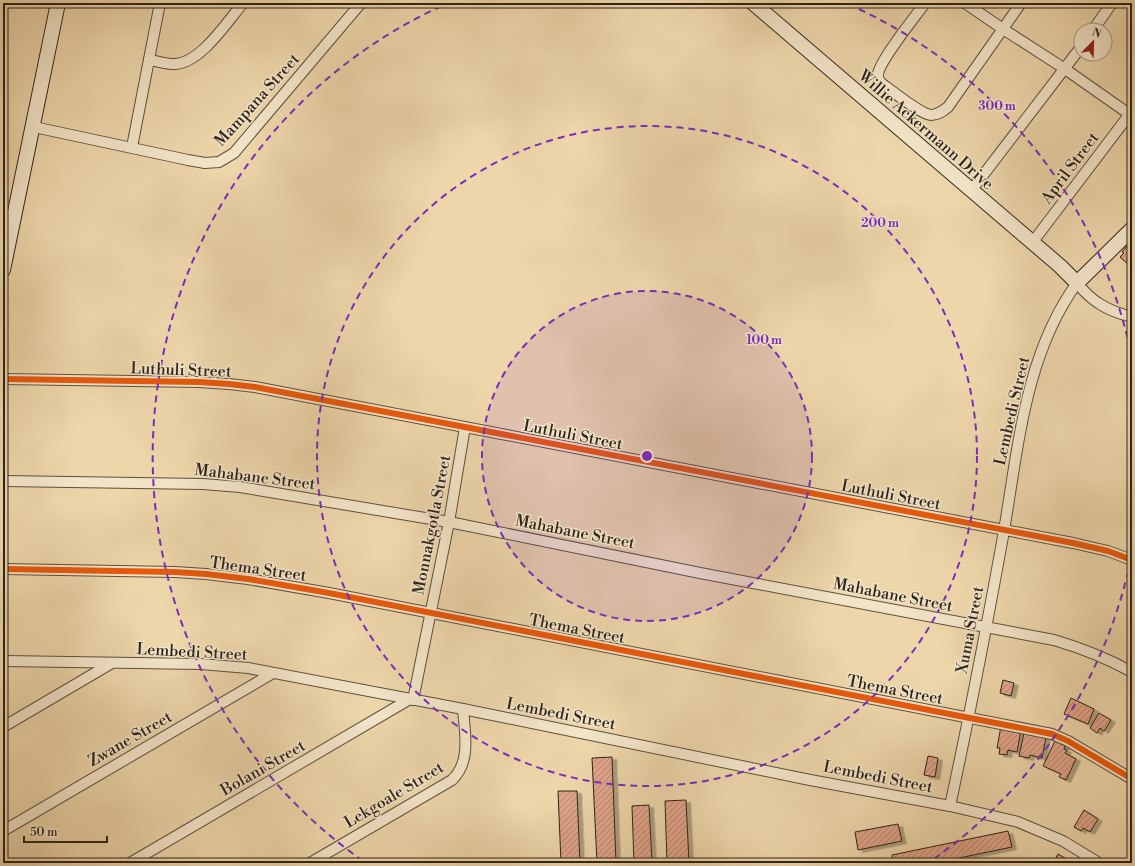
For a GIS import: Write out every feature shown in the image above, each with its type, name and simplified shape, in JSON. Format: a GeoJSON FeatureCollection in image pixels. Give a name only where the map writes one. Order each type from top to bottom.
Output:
{"type":"FeatureCollection","features":[{"type":"Feature","properties":{"kind":"street"},"geometry":{"type":"LineString","coordinates":[[3,270],[6,240],[34,127],[58,3]]}},
{"type":"Feature","properties":{"kind":"street"},"geometry":{"type":"LineString","coordinates":[[132,148],[160,3]]}},
{"type":"Feature","properties":{"kind":"street"},"geometry":{"type":"LineString","coordinates":[[149,60],[174,64],[184,62],[195,56],[243,3]]}},
{"type":"Feature","properties":{"kind":"street","name":"Mampana Street"},"geometry":{"type":"LineString","coordinates":[[34,127],[205,163],[219,162],[234,153],[361,3]]}},
{"type":"Feature","properties":{"kind":"street","name":"Willie Ackermann Drive"},"geometry":{"type":"LineString","coordinates":[[753,3],[1060,266],[1077,283]]}},
{"type":"Feature","properties":{"kind":"street"},"geometry":{"type":"LineString","coordinates":[[925,3],[885,59],[877,77],[881,83],[922,112],[932,115],[942,112],[948,107],[1021,3]]}},
{"type":"Feature","properties":{"kind":"street"},"geometry":{"type":"LineString","coordinates":[[965,3],[1131,114]]}},
{"type":"Feature","properties":{"kind":"street"},"geometry":{"type":"LineString","coordinates":[[1099,22],[1112,3]]}},
{"type":"Feature","properties":{"kind":"street"},"geometry":{"type":"LineString","coordinates":[[972,191],[1073,58]]}},
{"type":"Feature","properties":{"kind":"street","name":"April Street"},"geometry":{"type":"LineString","coordinates":[[1032,243],[1131,114]]}},
{"type":"Feature","properties":{"kind":"street"},"geometry":{"type":"LineString","coordinates":[[1132,229],[1077,283],[1084,292],[1096,302],[1109,309],[1132,317]]}},
{"type":"Feature","properties":{"kind":"street","name":"Lembedi Street"},"geometry":{"type":"LineString","coordinates":[[1004,530],[1014,465],[1029,390],[1048,335],[1068,295],[1077,283]]}},
{"type":"Feature","properties":{"kind":"street","name":"Luthuli Street"},"geometry":{"type":"LineString","coordinates":[[3,379],[229,384],[465,427],[1074,543],[1108,551],[1132,560]]}},
{"type":"Feature","properties":{"kind":"street","name":"Monnakgotla Street"},"geometry":{"type":"LineString","coordinates":[[412,700],[449,522],[465,427]]}},
{"type":"Feature","properties":{"kind":"street","name":"Mahabane Street"},"geometry":{"type":"LineString","coordinates":[[3,481],[202,484],[240,487],[449,522],[685,570],[1054,640],[1096,654],[1132,672]]}},
{"type":"Feature","properties":{"kind":"street","name":"Xuma Street"},"geometry":{"type":"LineString","coordinates":[[950,806],[969,718],[1004,530]]}},
{"type":"Feature","properties":{"kind":"street","name":"Thema Street"},"geometry":{"type":"LineString","coordinates":[[3,569],[175,572],[206,574],[248,579],[329,593],[430,614],[1052,734],[1068,740],[1132,779]]}},
{"type":"Feature","properties":{"kind":"street","name":"Lembedi Street"},"geometry":{"type":"LineString","coordinates":[[3,661],[201,664],[232,666],[273,673],[950,806],[1018,822],[1063,841],[1099,863]]}},
{"type":"Feature","properties":{"kind":"street"},"geometry":{"type":"LineString","coordinates":[[3,727],[112,663]]}},
{"type":"Feature","properties":{"kind":"street","name":"Zwane Street"},"geometry":{"type":"LineString","coordinates":[[3,832],[273,673]]}},
{"type":"Feature","properties":{"kind":"street","name":"Bolani Street"},"geometry":{"type":"LineString","coordinates":[[130,863],[412,700]]}},
{"type":"Feature","properties":{"kind":"street","name":"Lekgoale Street"},"geometry":{"type":"LineString","coordinates":[[310,863],[452,780],[458,774],[464,759],[466,742],[464,710]]}},
{"type":"Feature","properties":{"kind":"building"},"geometry":{"type":"Polygon","coordinates":[[[1128,245],[1132,248],[1132,268],[1120,257],[1128,245]]]}},
{"type":"Feature","properties":{"kind":"building"},"geometry":{"type":"Polygon","coordinates":[[[1003,680],[1014,683],[1011,696],[1000,693],[1003,680]]]}},
{"type":"Feature","properties":{"kind":"building"},"geometry":{"type":"Polygon","coordinates":[[[1071,698],[1094,709],[1088,724],[1064,714],[1071,698]]]}},
{"type":"Feature","properties":{"kind":"building"},"geometry":{"type":"Polygon","coordinates":[[[1099,713],[1111,720],[1104,731],[1100,728],[1097,733],[1090,728],[1099,713]]]}},
{"type":"Feature","properties":{"kind":"building"},"geometry":{"type":"Polygon","coordinates":[[[1001,726],[1021,730],[1017,752],[1008,750],[1007,755],[999,754],[1000,748],[997,748],[1001,726]]]}},
{"type":"Feature","properties":{"kind":"building"},"geometry":{"type":"Polygon","coordinates":[[[1024,733],[1046,737],[1042,758],[1030,755],[1029,758],[1019,756],[1024,733]]]}},
{"type":"Feature","properties":{"kind":"building"},"geometry":{"type":"Polygon","coordinates":[[[1055,741],[1065,746],[1064,749],[1067,750],[1065,753],[1076,759],[1066,780],[1059,777],[1061,774],[1043,766],[1055,741]]]}},
{"type":"Feature","properties":{"kind":"building"},"geometry":{"type":"Polygon","coordinates":[[[928,756],[938,758],[935,777],[924,775],[928,756]]]}},
{"type":"Feature","properties":{"kind":"building"},"geometry":{"type":"Polygon","coordinates":[[[612,757],[616,863],[597,863],[592,758],[612,757]]]}},
{"type":"Feature","properties":{"kind":"building"},"geometry":{"type":"Polygon","coordinates":[[[558,791],[577,791],[580,863],[561,863],[558,791]]]}},
{"type":"Feature","properties":{"kind":"building"},"geometry":{"type":"Polygon","coordinates":[[[686,800],[689,863],[667,863],[665,801],[686,800]]]}},
{"type":"Feature","properties":{"kind":"building"},"geometry":{"type":"Polygon","coordinates":[[[649,805],[652,863],[634,863],[632,806],[649,805]]]}},
{"type":"Feature","properties":{"kind":"building"},"geometry":{"type":"Polygon","coordinates":[[[1084,810],[1098,819],[1090,832],[1083,828],[1081,831],[1074,827],[1084,810]]]}},
{"type":"Feature","properties":{"kind":"building"},"geometry":{"type":"Polygon","coordinates":[[[898,824],[902,841],[858,850],[855,832],[898,824]]]}},
{"type":"Feature","properties":{"kind":"building"},"geometry":{"type":"Polygon","coordinates":[[[1008,831],[1012,847],[935,863],[893,863],[892,855],[1008,831]]]}},
{"type":"Feature","properties":{"kind":"building"},"geometry":{"type":"Polygon","coordinates":[[[1058,854],[1071,862],[1071,863],[1053,863],[1058,854]]]}},
{"type":"Feature","properties":{"kind":"cycle path"},"geometry":{"type":"LineString","coordinates":[[3,379],[199,382],[255,387],[1073,543],[1108,551],[1132,560]]}},
{"type":"Feature","properties":{"kind":"cycle path"},"geometry":{"type":"LineString","coordinates":[[3,569],[175,572],[206,574],[248,579],[329,593],[1052,734],[1068,741],[1132,779]]}}]}
